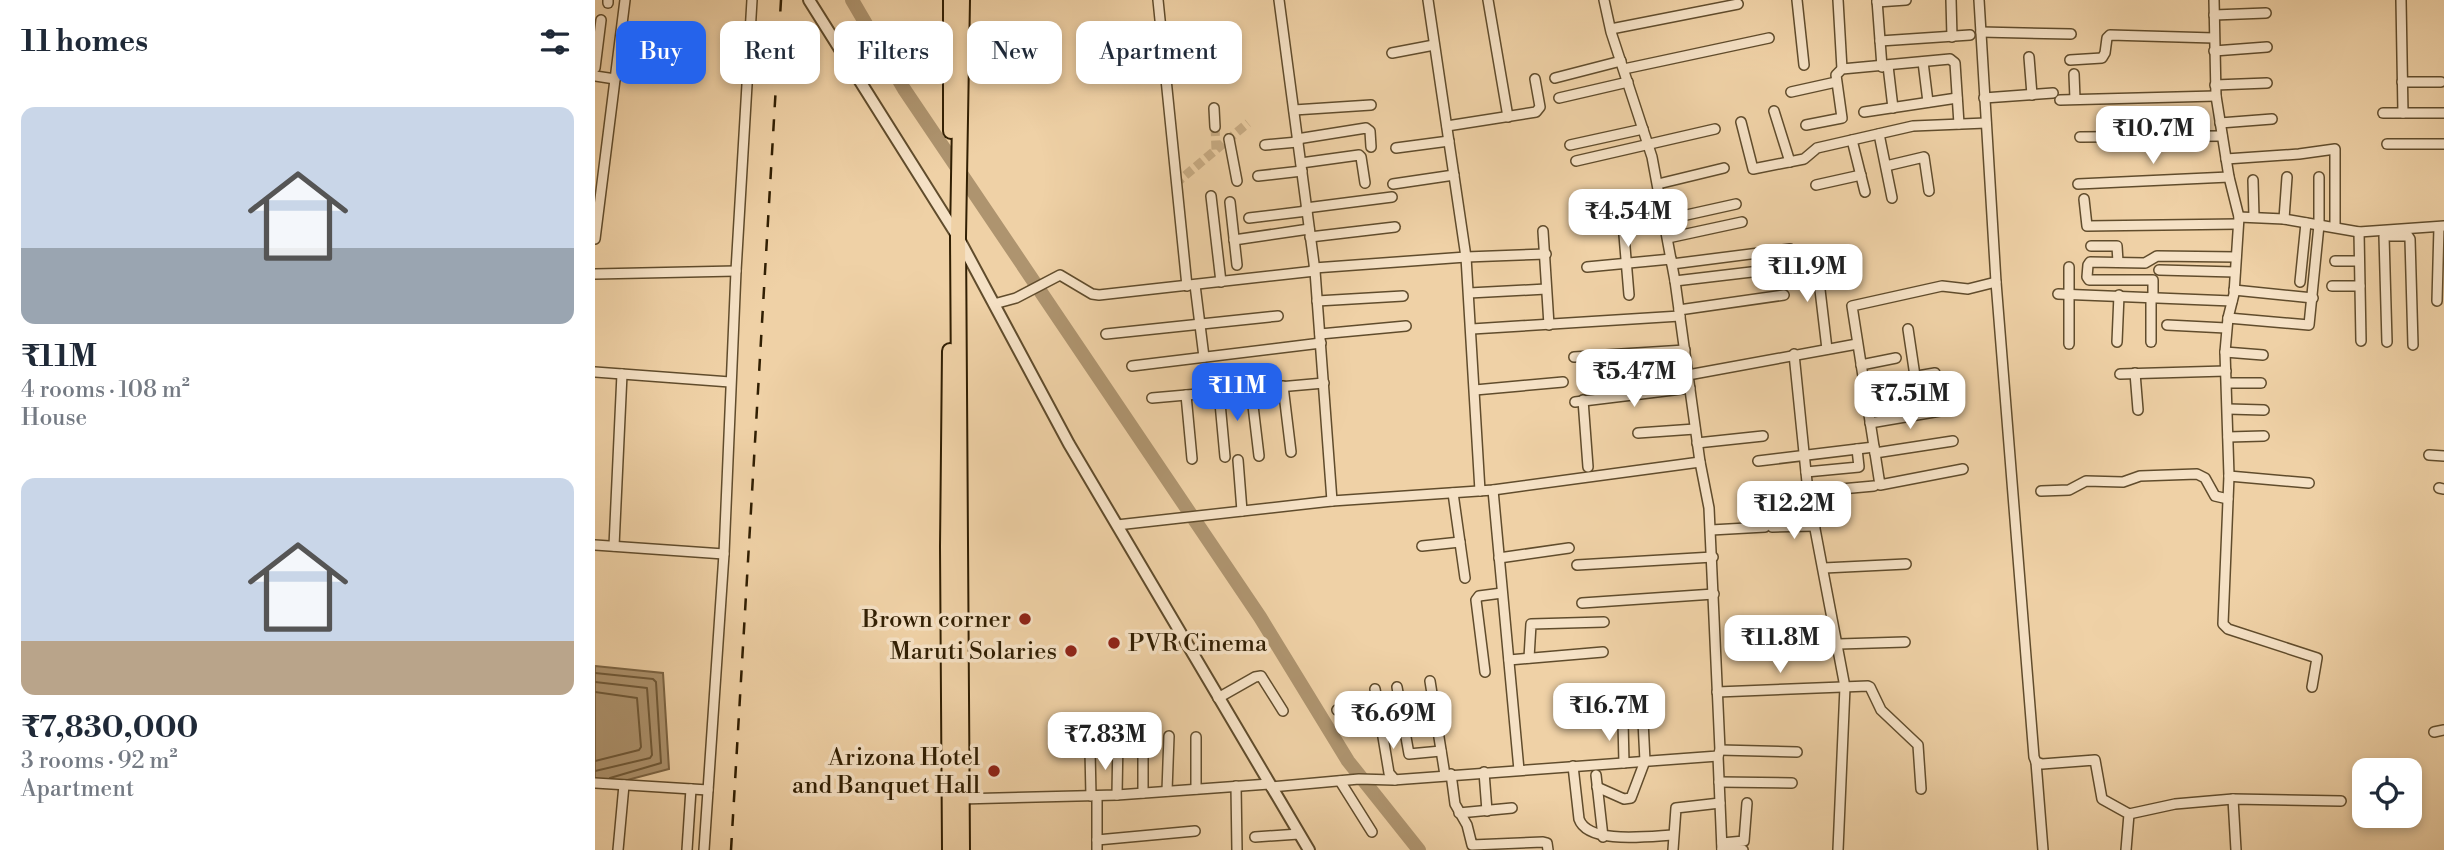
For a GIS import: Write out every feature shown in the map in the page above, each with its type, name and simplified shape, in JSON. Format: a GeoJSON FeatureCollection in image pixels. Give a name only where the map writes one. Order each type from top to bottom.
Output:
{"type":"FeatureCollection","features":[{"type":"Feature","properties":{"kind":"main road"},"geometry":{"type":"LineString","coordinates":[[951,0],[956,146]]}},
{"type":"Feature","properties":{"kind":"main road"},"geometry":{"type":"LineString","coordinates":[[950,850],[954,659],[955,176],[962,0]]}},
{"type":"Feature","properties":{"kind":"main road"},"geometry":{"type":"LineString","coordinates":[[954,659],[962,850]]}},
{"type":"Feature","properties":{"kind":"street"},"geometry":{"type":"LineString","coordinates":[[595,239],[625,0]]}},
{"type":"Feature","properties":{"kind":"street"},"geometry":{"type":"LineString","coordinates":[[704,850],[724,554],[730,382],[752,0]]}},
{"type":"Feature","properties":{"kind":"street"},"geometry":{"type":"LineString","coordinates":[[810,0],[955,231],[1069,444],[1309,850]]}},
{"type":"Feature","properties":{"kind":"street"},"geometry":{"type":"LineString","coordinates":[[1158,0],[1191,285],[1204,357]]}},
{"type":"Feature","properties":{"kind":"street"},"geometry":{"type":"LineString","coordinates":[[1279,0],[1315,270],[1332,501]]}},
{"type":"Feature","properties":{"kind":"street"},"geometry":{"type":"LineString","coordinates":[[1428,0],[1466,257],[1480,491]]}},
{"type":"Feature","properties":{"kind":"street"},"geometry":{"type":"LineString","coordinates":[[1488,0],[1508,117]]}},
{"type":"Feature","properties":{"kind":"street"},"geometry":{"type":"LineString","coordinates":[[1604,0],[1622,65],[1649,144],[1658,184],[1709,508],[1713,557],[1722,847]]}},
{"type":"Feature","properties":{"kind":"street"},"geometry":{"type":"LineString","coordinates":[[1797,0],[1804,65]]}},
{"type":"Feature","properties":{"kind":"street"},"geometry":{"type":"LineString","coordinates":[[1838,0],[1842,69]]}},
{"type":"Feature","properties":{"kind":"street"},"geometry":{"type":"LineString","coordinates":[[1893,107],[1880,41],[1877,1],[1906,0]]}},
{"type":"Feature","properties":{"kind":"street"},"geometry":{"type":"LineString","coordinates":[[1951,0],[1952,37]]}},
{"type":"Feature","properties":{"kind":"street"},"geometry":{"type":"LineString","coordinates":[[1979,0],[1996,282],[2043,850]]}},
{"type":"Feature","properties":{"kind":"street"},"geometry":{"type":"LineString","coordinates":[[2214,0],[2216,96],[2239,220],[2234,290],[2227,323],[2225,352],[2228,499],[2224,624],[2228,629],[2317,658],[2312,687]]}},
{"type":"Feature","properties":{"kind":"street"},"geometry":{"type":"LineString","coordinates":[[2401,0],[2403,113]]}},
{"type":"Feature","properties":{"kind":"street"},"geometry":{"type":"LineString","coordinates":[[1611,29],[1738,4]]}},
{"type":"Feature","properties":{"kind":"street"},"geometry":{"type":"LineString","coordinates":[[2214,15],[2266,13]]}},
{"type":"Feature","properties":{"kind":"street"},"geometry":{"type":"LineString","coordinates":[[595,68],[601,20]]}},
{"type":"Feature","properties":{"kind":"street"},"geometry":{"type":"LineString","coordinates":[[1981,32],[2071,34]]}},
{"type":"Feature","properties":{"kind":"street"},"geometry":{"type":"LineString","coordinates":[[1880,41],[1970,35]]}},
{"type":"Feature","properties":{"kind":"street"},"geometry":{"type":"LineString","coordinates":[[2070,60],[2104,57],[2108,35],[2214,38]]}},
{"type":"Feature","properties":{"kind":"street"},"geometry":{"type":"LineString","coordinates":[[1555,78],[1769,38]]}},
{"type":"Feature","properties":{"kind":"street"},"geometry":{"type":"LineString","coordinates":[[1392,53],[1434,45]]}},
{"type":"Feature","properties":{"kind":"street"},"geometry":{"type":"LineString","coordinates":[[2214,51],[2267,47]]}},
{"type":"Feature","properties":{"kind":"street"},"geometry":{"type":"LineString","coordinates":[[2029,57],[2032,95]]}},
{"type":"Feature","properties":{"kind":"street"},"geometry":{"type":"LineString","coordinates":[[1806,125],[1842,118],[1836,75],[1842,69],[1953,60],[1959,124]]}},
{"type":"Feature","properties":{"kind":"street"},"geometry":{"type":"LineString","coordinates":[[1923,62],[1928,102]]}},
{"type":"Feature","properties":{"kind":"street"},"geometry":{"type":"LineString","coordinates":[[2074,74],[2075,99]]}},
{"type":"Feature","properties":{"kind":"street"},"geometry":{"type":"LineString","coordinates":[[595,76],[615,79]]}},
{"type":"Feature","properties":{"kind":"street"},"geometry":{"type":"LineString","coordinates":[[1447,126],[1539,110],[1535,79]]}},
{"type":"Feature","properties":{"kind":"street"},"geometry":{"type":"LineString","coordinates":[[1559,98],[1628,82]]}},
{"type":"Feature","properties":{"kind":"street"},"geometry":{"type":"LineString","coordinates":[[1791,92],[1836,82]]}},
{"type":"Feature","properties":{"kind":"street"},"geometry":{"type":"LineString","coordinates":[[2402,82],[2441,82]]}},
{"type":"Feature","properties":{"kind":"street"},"geometry":{"type":"LineString","coordinates":[[2215,85],[2267,83]]}},
{"type":"Feature","properties":{"kind":"street"},"geometry":{"type":"LineString","coordinates":[[1984,98],[2032,95],[2075,99],[2216,96]]}},
{"type":"Feature","properties":{"kind":"street"},"geometry":{"type":"LineString","coordinates":[[1864,111],[1958,98]]}},
{"type":"Feature","properties":{"kind":"street"},"geometry":{"type":"LineString","coordinates":[[1294,110],[1371,105]]}},
{"type":"Feature","properties":{"kind":"street"},"geometry":{"type":"LineString","coordinates":[[1214,108],[1215,127]]}},
{"type":"Feature","properties":{"kind":"street"},"geometry":{"type":"LineString","coordinates":[[1774,111],[1790,162]]}},
{"type":"Feature","properties":{"kind":"street"},"geometry":{"type":"LineString","coordinates":[[2383,113],[2444,113]]}},
{"type":"Feature","properties":{"kind":"street"},"geometry":{"type":"LineString","coordinates":[[2220,123],[2271,119]]}},
{"type":"Feature","properties":{"kind":"street"},"geometry":{"type":"LineString","coordinates":[[1741,122],[1753,169],[1806,158],[1817,148],[1919,125],[1986,123]]}},
{"type":"Feature","properties":{"kind":"street"},"geometry":{"type":"LineString","coordinates":[[1265,145],[1366,128],[1370,131],[1371,147]]}},
{"type":"Feature","properties":{"kind":"street"},"geometry":{"type":"LineString","coordinates":[[1570,145],[1643,129]]}},
{"type":"Feature","properties":{"kind":"street"},"geometry":{"type":"LineString","coordinates":[[1576,161],[1715,129]]}},
{"type":"Feature","properties":{"kind":"street"},"geometry":{"type":"LineString","coordinates":[[1879,134],[1892,198]]}},
{"type":"Feature","properties":{"kind":"street"},"geometry":{"type":"LineString","coordinates":[[2080,137],[2222,136]]}},
{"type":"Feature","properties":{"kind":"street"},"geometry":{"type":"LineString","coordinates":[[1230,139],[1237,181]]}},
{"type":"Feature","properties":{"kind":"street"},"geometry":{"type":"LineString","coordinates":[[1852,140],[1865,192]]}},
{"type":"Feature","properties":{"kind":"street"},"geometry":{"type":"LineString","coordinates":[[1396,148],[1449,141]]}},
{"type":"Feature","properties":{"kind":"street"},"geometry":{"type":"LineString","coordinates":[[2387,144],[2444,144]]}},
{"type":"Feature","properties":{"kind":"street"},"geometry":{"type":"LineString","coordinates":[[2226,159],[2335,149],[2335,227]]}},
{"type":"Feature","properties":{"kind":"street"},"geometry":{"type":"LineString","coordinates":[[1258,176],[1359,155],[1366,183]]}},
{"type":"Feature","properties":{"kind":"street"},"geometry":{"type":"LineString","coordinates":[[1886,166],[1924,157],[1929,191]]}},
{"type":"Feature","properties":{"kind":"street"},"geometry":{"type":"LineString","coordinates":[[1658,184],[1724,168]]}},
{"type":"Feature","properties":{"kind":"street"},"geometry":{"type":"LineString","coordinates":[[1392,184],[1454,175]]}},
{"type":"Feature","properties":{"kind":"street"},"geometry":{"type":"LineString","coordinates":[[1816,185],[1861,175]]}},
{"type":"Feature","properties":{"kind":"street"},"geometry":{"type":"LineString","coordinates":[[2078,184],[2229,177]]}},
{"type":"Feature","properties":{"kind":"street"},"geometry":{"type":"LineString","coordinates":[[2284,219],[2287,177]]}},
{"type":"Feature","properties":{"kind":"street"},"geometry":{"type":"LineString","coordinates":[[2167,325],[2227,323],[2309,326],[2319,225],[2319,177]]}},
{"type":"Feature","properties":{"kind":"street"},"geometry":{"type":"LineString","coordinates":[[2253,180],[2254,217]]}},
{"type":"Feature","properties":{"kind":"street"},"geometry":{"type":"LineString","coordinates":[[1211,196],[1221,282]]}},
{"type":"Feature","properties":{"kind":"street"},"geometry":{"type":"LineString","coordinates":[[1249,218],[1392,197]]}},
{"type":"Feature","properties":{"kind":"street"},"geometry":{"type":"LineString","coordinates":[[2084,198],[2087,226],[2239,220],[2254,217],[2335,227],[2359,234],[2408,236],[2413,345]]}},
{"type":"Feature","properties":{"kind":"street"},"geometry":{"type":"LineString","coordinates":[[1230,202],[1237,265]]}},
{"type":"Feature","properties":{"kind":"street"},"geometry":{"type":"LineString","coordinates":[[1664,220],[1736,204]]}},
{"type":"Feature","properties":{"kind":"street"},"geometry":{"type":"LineString","coordinates":[[1587,214],[1662,206]]}},
{"type":"Feature","properties":{"kind":"street"},"geometry":{"type":"LineString","coordinates":[[1668,238],[1742,222]]}},
{"type":"Feature","properties":{"kind":"street"},"geometry":{"type":"LineString","coordinates":[[2300,282],[2306,223]]}},
{"type":"Feature","properties":{"kind":"street"},"geometry":{"type":"LineString","coordinates":[[1234,240],[1395,227]]}},
{"type":"Feature","properties":{"kind":"street"},"geometry":{"type":"LineString","coordinates":[[2359,234],[2441,227],[2437,301]]}},
{"type":"Feature","properties":{"kind":"street"},"geometry":{"type":"LineString","coordinates":[[1543,231],[1549,325]]}},
{"type":"Feature","properties":{"kind":"street"},"geometry":{"type":"LineString","coordinates":[[2359,234],[2361,341]]}},
{"type":"Feature","properties":{"kind":"street"},"geometry":{"type":"LineString","coordinates":[[1624,235],[1629,296]]}},
{"type":"Feature","properties":{"kind":"street"},"geometry":{"type":"LineString","coordinates":[[2384,236],[2387,342]]}},
{"type":"Feature","properties":{"kind":"street"},"geometry":{"type":"LineString","coordinates":[[2091,246],[2117,246],[2118,262]]}},
{"type":"Feature","properties":{"kind":"street"},"geometry":{"type":"LineString","coordinates":[[1587,267],[1790,249]]}},
{"type":"Feature","properties":{"kind":"street"},"geometry":{"type":"LineString","coordinates":[[994,304],[1017,298],[1055,276],[1064,276],[1092,294],[1099,295],[1315,270],[1466,257],[1546,254]]}},
{"type":"Feature","properties":{"kind":"street"},"geometry":{"type":"LineString","coordinates":[[1816,256],[1826,349]]}},
{"type":"Feature","properties":{"kind":"street"},"geometry":{"type":"LineString","coordinates":[[2151,342],[2153,282],[2150,279],[2087,279],[2089,263],[2144,263],[2157,256],[2236,257]]}},
{"type":"Feature","properties":{"kind":"street"},"geometry":{"type":"LineString","coordinates":[[2336,261],[2360,261]]}},
{"type":"Feature","properties":{"kind":"street"},"geometry":{"type":"LineString","coordinates":[[1675,281],[1802,266]]}},
{"type":"Feature","properties":{"kind":"street"},"geometry":{"type":"LineString","coordinates":[[2069,267],[2062,294],[2069,344]]}},
{"type":"Feature","properties":{"kind":"street"},"geometry":{"type":"LineString","coordinates":[[2159,270],[2235,272]]}},
{"type":"Feature","properties":{"kind":"street"},"geometry":{"type":"LineString","coordinates":[[595,274],[736,271]]}},
{"type":"Feature","properties":{"kind":"street"},"geometry":{"type":"LineString","coordinates":[[1963,469],[1881,485],[1852,306],[1942,286],[1968,289],[1996,282]]}},
{"type":"Feature","properties":{"kind":"street"},"geometry":{"type":"LineString","coordinates":[[2332,286],[2360,286]]}},
{"type":"Feature","properties":{"kind":"street"},"geometry":{"type":"LineString","coordinates":[[1469,293],[1546,289]]}},
{"type":"Feature","properties":{"kind":"street"},"geometry":{"type":"LineString","coordinates":[[2234,290],[2313,298]]}},
{"type":"Feature","properties":{"kind":"street"},"geometry":{"type":"LineString","coordinates":[[2062,294],[2232,301]]}},
{"type":"Feature","properties":{"kind":"street"},"geometry":{"type":"LineString","coordinates":[[1472,329],[1680,313],[1784,295]]}},
{"type":"Feature","properties":{"kind":"street"},"geometry":{"type":"LineString","coordinates":[[2117,342],[2119,295]]}},
{"type":"Feature","properties":{"kind":"street"},"geometry":{"type":"LineString","coordinates":[[1317,301],[1403,296]]}},
{"type":"Feature","properties":{"kind":"street"},"geometry":{"type":"LineString","coordinates":[[1106,334],[1278,316]]}},
{"type":"Feature","properties":{"kind":"street"},"geometry":{"type":"LineString","coordinates":[[1132,366],[1406,326]]}},
{"type":"Feature","properties":{"kind":"street"},"geometry":{"type":"LineString","coordinates":[[1908,329],[1915,376]]}},
{"type":"Feature","properties":{"kind":"street"},"geometry":{"type":"LineString","coordinates":[[1688,374],[1857,344]]}},
{"type":"Feature","properties":{"kind":"street"},"geometry":{"type":"LineString","coordinates":[[1574,357],[1685,350]]}},
{"type":"Feature","properties":{"kind":"street"},"geometry":{"type":"LineString","coordinates":[[2225,352],[2263,355]]}},
{"type":"Feature","properties":{"kind":"street"},"geometry":{"type":"LineString","coordinates":[[1794,354],[1808,492],[1839,644],[1845,687],[1838,850]]}},
{"type":"Feature","properties":{"kind":"street"},"geometry":{"type":"LineString","coordinates":[[1861,365],[1896,358]]}},
{"type":"Feature","properties":{"kind":"street"},"geometry":{"type":"LineString","coordinates":[[2120,374],[2226,371]]}},
{"type":"Feature","properties":{"kind":"street"},"geometry":{"type":"LineString","coordinates":[[595,372],[730,382]]}},
{"type":"Feature","properties":{"kind":"street"},"geometry":{"type":"LineString","coordinates":[[1865,385],[1935,373]]}},
{"type":"Feature","properties":{"kind":"street"},"geometry":{"type":"LineString","coordinates":[[2135,373],[2138,410]]}},
{"type":"Feature","properties":{"kind":"street"},"geometry":{"type":"LineString","coordinates":[[614,546],[622,374]]}},
{"type":"Feature","properties":{"kind":"street"},"geometry":{"type":"LineString","coordinates":[[1475,390],[1563,382]]}},
{"type":"Feature","properties":{"kind":"street"},"geometry":{"type":"LineString","coordinates":[[1151,398],[1324,383]]}},
{"type":"Feature","properties":{"kind":"street"},"geometry":{"type":"LineString","coordinates":[[2227,383],[2261,383]]}},
{"type":"Feature","properties":{"kind":"street"},"geometry":{"type":"LineString","coordinates":[[1283,386],[1291,452]]}},
{"type":"Feature","properties":{"kind":"street"},"geometry":{"type":"LineString","coordinates":[[1588,467],[1579,401],[1690,388]]}},
{"type":"Feature","properties":{"kind":"street"},"geometry":{"type":"LineString","coordinates":[[1251,389],[1259,456]]}},
{"type":"Feature","properties":{"kind":"street"},"geometry":{"type":"LineString","coordinates":[[1219,392],[1225,457]]}},
{"type":"Feature","properties":{"kind":"street"},"geometry":{"type":"LineString","coordinates":[[1186,395],[1192,459]]}},
{"type":"Feature","properties":{"kind":"street"},"geometry":{"type":"LineString","coordinates":[[2228,409],[2264,410]]}},
{"type":"Feature","properties":{"kind":"street"},"geometry":{"type":"LineString","coordinates":[[1870,423],[1945,410]]}},
{"type":"Feature","properties":{"kind":"street"},"geometry":{"type":"LineString","coordinates":[[1638,433],[1695,429]]}},
{"type":"Feature","properties":{"kind":"street"},"geometry":{"type":"LineString","coordinates":[[1697,443],[1763,436]]}},
{"type":"Feature","properties":{"kind":"street"},"geometry":{"type":"LineString","coordinates":[[2228,437],[2264,436]]}},
{"type":"Feature","properties":{"kind":"street"},"geometry":{"type":"LineString","coordinates":[[1758,461],[1953,441]]}},
{"type":"Feature","properties":{"kind":"street"},"geometry":{"type":"LineString","coordinates":[[1805,472],[1859,467],[1857,449]]}},
{"type":"Feature","properties":{"kind":"street"},"geometry":{"type":"LineString","coordinates":[[2429,455],[2444,456]]}},
{"type":"Feature","properties":{"kind":"street"},"geometry":{"type":"LineString","coordinates":[[1238,460],[1242,511]]}},
{"type":"Feature","properties":{"kind":"street"},"geometry":{"type":"LineString","coordinates":[[1117,525],[1332,501],[1493,490],[1700,462]]}},
{"type":"Feature","properties":{"kind":"street"},"geometry":{"type":"LineString","coordinates":[[2041,491],[2069,489],[2086,481],[2123,482],[2140,476],[2197,474],[2205,478],[2215,496],[2228,499]]}},
{"type":"Feature","properties":{"kind":"street"},"geometry":{"type":"LineString","coordinates":[[2228,476],[2309,483]]}},
{"type":"Feature","properties":{"kind":"street"},"geometry":{"type":"LineString","coordinates":[[1808,492],[1874,486]]}},
{"type":"Feature","properties":{"kind":"street"},"geometry":{"type":"LineString","coordinates":[[1493,490],[1519,770]]}},
{"type":"Feature","properties":{"kind":"street"},"geometry":{"type":"LineString","coordinates":[[1453,493],[1465,578]]}},
{"type":"Feature","properties":{"kind":"street"},"geometry":{"type":"LineString","coordinates":[[1711,530],[1815,526]]}},
{"type":"Feature","properties":{"kind":"street"},"geometry":{"type":"LineString","coordinates":[[1422,545],[1460,542]]}},
{"type":"Feature","properties":{"kind":"street"},"geometry":{"type":"LineString","coordinates":[[595,545],[724,554]]}},
{"type":"Feature","properties":{"kind":"street"},"geometry":{"type":"LineString","coordinates":[[1499,558],[1569,548]]}},
{"type":"Feature","properties":{"kind":"street"},"geometry":{"type":"LineString","coordinates":[[1577,565],[1713,557]]}},
{"type":"Feature","properties":{"kind":"street"},"geometry":{"type":"LineString","coordinates":[[1824,568],[1906,564]]}},
{"type":"Feature","properties":{"kind":"street"},"geometry":{"type":"LineString","coordinates":[[1485,672],[1476,600],[1479,596],[1503,593]]}},
{"type":"Feature","properties":{"kind":"street"},"geometry":{"type":"LineString","coordinates":[[1582,603],[1714,594]]}},
{"type":"Feature","properties":{"kind":"street"},"geometry":{"type":"LineString","coordinates":[[1529,658],[1531,624],[1604,622]]}},
{"type":"Feature","properties":{"kind":"street"},"geometry":{"type":"LineString","coordinates":[[1839,644],[1905,642]]}},
{"type":"Feature","properties":{"kind":"street"},"geometry":{"type":"LineString","coordinates":[[1509,660],[1603,653]]}},
{"type":"Feature","properties":{"kind":"street"},"geometry":{"type":"LineString","coordinates":[[1218,698],[1259,676],[1263,678],[1283,711]]}},
{"type":"Feature","properties":{"kind":"street"},"geometry":{"type":"LineString","coordinates":[[1430,681],[1441,751],[1454,804],[1467,825],[1472,845],[1488,848],[1543,842],[1547,843],[1549,850]]}},
{"type":"Feature","properties":{"kind":"street"},"geometry":{"type":"LineString","coordinates":[[1397,687],[1409,754],[1441,751]]}},
{"type":"Feature","properties":{"kind":"street"},"geometry":{"type":"LineString","coordinates":[[1717,691],[1870,687],[1881,710],[1915,741],[1919,750],[1921,789]]}},
{"type":"Feature","properties":{"kind":"street"},"geometry":{"type":"LineString","coordinates":[[1375,689],[1389,772],[1394,780]]}},
{"type":"Feature","properties":{"kind":"street"},"geometry":{"type":"LineString","coordinates":[[1337,710],[1378,703]]}},
{"type":"Feature","properties":{"kind":"street"},"geometry":{"type":"LineString","coordinates":[[1597,786],[1624,799],[1631,798],[1644,761],[1643,721]]}},
{"type":"Feature","properties":{"kind":"street"},"geometry":{"type":"LineString","coordinates":[[1623,722],[1624,763]]}},
{"type":"Feature","properties":{"kind":"street"},"geometry":{"type":"LineString","coordinates":[[1167,792],[1169,736]]}},
{"type":"Feature","properties":{"kind":"street"},"geometry":{"type":"LineString","coordinates":[[1117,795],[1118,737]]}},
{"type":"Feature","properties":{"kind":"street"},"geometry":{"type":"LineString","coordinates":[[1196,737],[1196,789]]}},
{"type":"Feature","properties":{"kind":"street"},"geometry":{"type":"LineString","coordinates":[[1143,738],[1143,793]]}},
{"type":"Feature","properties":{"kind":"street"},"geometry":{"type":"LineString","coordinates":[[1090,750],[1097,845],[1195,831]]}},
{"type":"Feature","properties":{"kind":"street"},"geometry":{"type":"LineString","coordinates":[[961,799],[1117,795],[1340,780],[1394,780],[1624,763],[1719,753],[1797,752]]}},
{"type":"Feature","properties":{"kind":"street"},"geometry":{"type":"LineString","coordinates":[[2036,762],[2052,764],[2095,760],[2102,799],[2129,814],[2175,804],[2233,799],[2341,802]]}},
{"type":"Feature","properties":{"kind":"street"},"geometry":{"type":"LineString","coordinates":[[1573,766],[1580,824],[1603,837],[1673,835]]}},
{"type":"Feature","properties":{"kind":"street"},"geometry":{"type":"LineString","coordinates":[[1484,772],[1487,811]]}},
{"type":"Feature","properties":{"kind":"street"},"geometry":{"type":"LineString","coordinates":[[1596,775],[1603,837]]}},
{"type":"Feature","properties":{"kind":"street"},"geometry":{"type":"LineString","coordinates":[[1340,780],[1373,832]]}},
{"type":"Feature","properties":{"kind":"street"},"geometry":{"type":"LineString","coordinates":[[1719,782],[1792,783]]}},
{"type":"Feature","properties":{"kind":"street"},"geometry":{"type":"LineString","coordinates":[[595,783],[708,790]]}},
{"type":"Feature","properties":{"kind":"street"},"geometry":{"type":"LineString","coordinates":[[618,850],[624,785]]}},
{"type":"Feature","properties":{"kind":"street"},"geometry":{"type":"LineString","coordinates":[[1235,786],[1237,850]]}},
{"type":"Feature","properties":{"kind":"street"},"geometry":{"type":"LineString","coordinates":[[687,850],[691,789]]}},
{"type":"Feature","properties":{"kind":"street"},"geometry":{"type":"LineString","coordinates":[[2233,799],[2236,850]]}},
{"type":"Feature","properties":{"kind":"street"},"geometry":{"type":"LineString","coordinates":[[1673,850],[1676,808],[1720,803]]}},
{"type":"Feature","properties":{"kind":"street"},"geometry":{"type":"LineString","coordinates":[[1722,847],[1744,841],[1747,803]]}},
{"type":"Feature","properties":{"kind":"street"},"geometry":{"type":"LineString","coordinates":[[1459,813],[1512,808]]}},
{"type":"Feature","properties":{"kind":"street"},"geometry":{"type":"LineString","coordinates":[[2126,850],[2129,814]]}},
{"type":"Feature","properties":{"kind":"street"},"geometry":{"type":"LineString","coordinates":[[1255,837],[1299,834]]}},
{"type":"Feature","properties":{"kind":"street"},"geometry":{"type":"LineString","coordinates":[[1722,847],[1743,850]]}},
{"type":"Feature","properties":{"kind":"water"},"geometry":{"type":"Polygon","coordinates":[[[595,666],[663,673],[669,769],[601,787],[595,786],[595,666]]]}},
{"type":"Feature","properties":{"kind":"waterway"},"geometry":{"type":"LineString","coordinates":[[852,0],[904,89],[1260,617],[1348,761],[1419,850]]}},
{"type":"Feature","properties":{"kind":"tunnel"},"geometry":{"type":"LineString","coordinates":[[1175,184],[1248,123]]}},
{"type":"Feature","properties":{"kind":"tunnel"},"geometry":{"type":"LineString","coordinates":[[1215,127],[1216,150]]}},
{"type":"Feature","properties":{"kind":"railway"},"geometry":{"type":"LineString","coordinates":[[731,850],[781,0]]}},
{"type":"Feature","properties":{"kind":"place","name":"Brown corner"},"geometry":{"type":"Point","coordinates":[1025,619]}},
{"type":"Feature","properties":{"kind":"place","name":"PVR Cinema"},"geometry":{"type":"Point","coordinates":[1114,643]}},
{"type":"Feature","properties":{"kind":"place","name":"Maruti Solaries"},"geometry":{"type":"Point","coordinates":[1071,651]}},
{"type":"Feature","properties":{"kind":"place","name":"Arizona Hotel and Banquet Hall"},"geometry":{"type":"Point","coordinates":[994,771]}}]}
